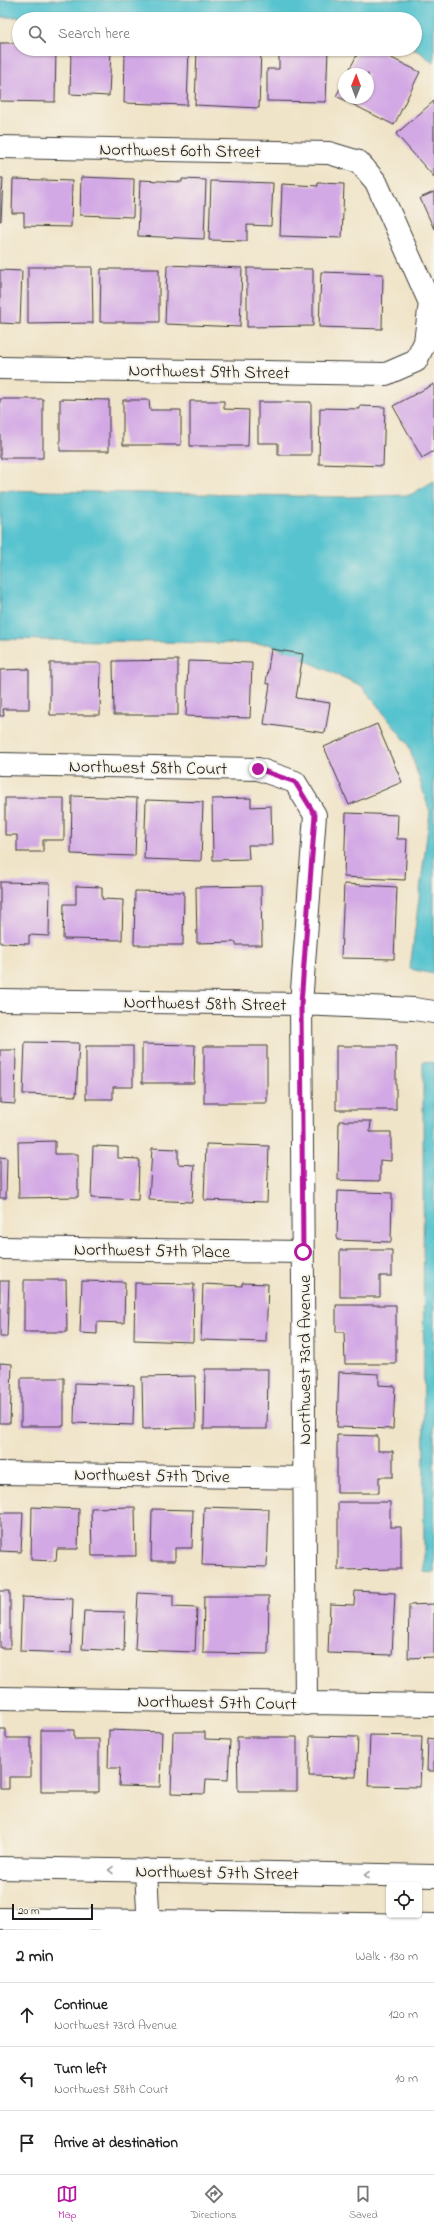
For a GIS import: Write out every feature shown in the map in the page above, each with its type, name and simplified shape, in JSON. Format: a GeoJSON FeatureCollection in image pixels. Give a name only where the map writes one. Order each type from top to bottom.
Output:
{"type":"FeatureCollection","features":[{"type":"Feature","properties":{"kind":"street","name":"Northwest 60th Street"},"geometry":{"type":"LineString","coordinates":[[0,147],[329,153],[359,162],[376,182],[430,303],[425,342],[416,361]]}},
{"type":"Feature","properties":{"kind":"street","name":"Northwest 59th Street"},"geometry":{"type":"LineString","coordinates":[[0,368],[386,374],[416,361]]}},
{"type":"Feature","properties":{"kind":"street","name":"Northwest 58th Court"},"geometry":{"type":"LineString","coordinates":[[0,764],[258,769],[295,782]]}},
{"type":"Feature","properties":{"kind":"street","name":"Northwest 73rd Avenue"},"geometry":{"type":"LineString","coordinates":[[295,782],[315,815],[301,1004],[306,1704]]}},
{"type":"Feature","properties":{"kind":"street","name":"Northwest 58th Street"},"geometry":{"type":"LineString","coordinates":[[0,1000],[301,1004],[414,1008],[434,1012]]}},
{"type":"Feature","properties":{"kind":"street","name":"Northwest 57th Place"},"geometry":{"type":"LineString","coordinates":[[0,1248],[303,1252]]}},
{"type":"Feature","properties":{"kind":"street","name":"Northwest 57th Drive"},"geometry":{"type":"LineString","coordinates":[[0,1473],[304,1478]]}},
{"type":"Feature","properties":{"kind":"street","name":"Northwest 57th Court"},"geometry":{"type":"LineString","coordinates":[[0,1698],[434,1705]]}},
{"type":"Feature","properties":{"kind":"street","name":"Northwest 57th Street"},"geometry":{"type":"LineString","coordinates":[[0,1868],[434,1876]]}},
{"type":"Feature","properties":{"kind":"street"},"geometry":{"type":"LineString","coordinates":[[146,1870],[149,1925]]}},
{"type":"Feature","properties":{"kind":"street"},"geometry":{"type":"LineString","coordinates":[[0,1919],[149,1925],[434,1925]]}},
{"type":"Feature","properties":{"kind":"water"},"geometry":{"type":"Polygon","coordinates":[[[0,0],[434,0],[434,64],[422,54],[422,12],[12,12],[12,17],[0,17],[0,0]]]}},
{"type":"Feature","properties":{"kind":"water"},"geometry":{"type":"Polygon","coordinates":[[[434,481],[434,974],[410,969],[430,812],[408,744],[362,686],[269,644],[0,639],[0,490],[345,497],[410,495],[434,481]]]}},
{"type":"Feature","properties":{"kind":"water"},"geometry":{"type":"Polygon","coordinates":[[[423,1061],[434,1063],[434,1573],[424,1572],[423,1061]]]}},
{"type":"Feature","properties":{"kind":"building"},"geometry":{"type":"Polygon","coordinates":[[[0,43],[12,43],[12,56],[56,56],[55,102],[0,101],[0,43]]]}},
{"type":"Feature","properties":{"kind":"building"},"geometry":{"type":"Polygon","coordinates":[[[71,56],[111,56],[109,96],[70,94],[71,56]]]}},
{"type":"Feature","properties":{"kind":"building"},"geometry":{"type":"Polygon","coordinates":[[[125,56],[189,56],[187,105],[124,103],[125,56]]]}},
{"type":"Feature","properties":{"kind":"building"},"geometry":{"type":"Polygon","coordinates":[[[197,56],[261,56],[259,108],[195,105],[197,56]]]}},
{"type":"Feature","properties":{"kind":"building"},"geometry":{"type":"Polygon","coordinates":[[[279,56],[328,56],[326,102],[267,101],[267,69],[279,69],[279,56]]]}},
{"type":"Feature","properties":{"kind":"building"},"geometry":{"type":"Polygon","coordinates":[[[356,56],[387,56],[420,72],[394,125],[352,104],[374,104],[374,68],[350,68],[356,56]]]}},
{"type":"Feature","properties":{"kind":"building"},"geometry":{"type":"Polygon","coordinates":[[[434,101],[434,177],[396,134],[434,101]]]}},
{"type":"Feature","properties":{"kind":"building"},"geometry":{"type":"Polygon","coordinates":[[[81,177],[134,179],[133,217],[80,215],[81,177]]]}},
{"type":"Feature","properties":{"kind":"building"},"geometry":{"type":"Polygon","coordinates":[[[0,178],[3,178],[1,221],[0,221],[0,178]]]}},
{"type":"Feature","properties":{"kind":"building"},"geometry":{"type":"Polygon","coordinates":[[[13,179],[72,181],[71,227],[24,226],[24,213],[12,213],[13,179]]]}},
{"type":"Feature","properties":{"kind":"building"},"geometry":{"type":"Polygon","coordinates":[[[182,179],[206,180],[204,239],[138,236],[140,180],[182,182],[182,179]]]}},
{"type":"Feature","properties":{"kind":"building"},"geometry":{"type":"Polygon","coordinates":[[[211,181],[273,183],[271,226],[247,225],[247,241],[209,240],[211,181]]]}},
{"type":"Feature","properties":{"kind":"building"},"geometry":{"type":"Polygon","coordinates":[[[318,183],[344,184],[342,238],[280,236],[282,184],[318,186],[318,183]]]}},
{"type":"Feature","properties":{"kind":"building"},"geometry":{"type":"Polygon","coordinates":[[[434,192],[434,229],[420,198],[434,192]]]}},
{"type":"Feature","properties":{"kind":"building"},"geometry":{"type":"Polygon","coordinates":[[[167,265],[242,268],[240,327],[165,324],[167,265]]]}},
{"type":"Feature","properties":{"kind":"building"},"geometry":{"type":"Polygon","coordinates":[[[28,267],[92,267],[93,323],[28,324],[28,267]]]}},
{"type":"Feature","properties":{"kind":"building"},"geometry":{"type":"Polygon","coordinates":[[[247,268],[313,269],[313,326],[247,327],[247,268]]]}},
{"type":"Feature","properties":{"kind":"building"},"geometry":{"type":"Polygon","coordinates":[[[101,269],[159,269],[159,322],[100,322],[101,269]]]}},
{"type":"Feature","properties":{"kind":"building"},"geometry":{"type":"Polygon","coordinates":[[[0,270],[22,271],[20,324],[0,323],[0,270]]]}},
{"type":"Feature","properties":{"kind":"building"},"geometry":{"type":"Polygon","coordinates":[[[321,272],[383,274],[382,329],[319,327],[321,272]]]}},
{"type":"Feature","properties":{"kind":"building"},"geometry":{"type":"Polygon","coordinates":[[[434,384],[434,451],[422,458],[393,406],[434,384]]]}},
{"type":"Feature","properties":{"kind":"building"},"geometry":{"type":"Polygon","coordinates":[[[0,399],[43,399],[43,458],[0,458],[0,399]]]}},
{"type":"Feature","properties":{"kind":"building"},"geometry":{"type":"Polygon","coordinates":[[[60,399],[109,400],[109,451],[60,451],[60,399]]]}},
{"type":"Feature","properties":{"kind":"building"},"geometry":{"type":"Polygon","coordinates":[[[123,400],[149,400],[150,410],[181,410],[181,445],[123,445],[123,400]]]}},
{"type":"Feature","properties":{"kind":"building"},"geometry":{"type":"Polygon","coordinates":[[[190,401],[224,401],[224,409],[249,410],[248,446],[190,446],[190,401]]]}},
{"type":"Feature","properties":{"kind":"building"},"geometry":{"type":"Polygon","coordinates":[[[258,402],[311,402],[311,455],[278,455],[278,443],[258,443],[258,402]]]}},
{"type":"Feature","properties":{"kind":"building"},"geometry":{"type":"Polygon","coordinates":[[[360,406],[385,407],[383,466],[319,464],[320,408],[360,409],[360,406]]]}},
{"type":"Feature","properties":{"kind":"building"},"geometry":{"type":"Polygon","coordinates":[[[271,649],[303,654],[296,698],[330,703],[325,733],[264,724],[270,684],[266,683],[271,649]]]}},
{"type":"Feature","properties":{"kind":"building"},"geometry":{"type":"Polygon","coordinates":[[[178,660],[178,715],[114,715],[113,661],[178,660]]]}},
{"type":"Feature","properties":{"kind":"building"},"geometry":{"type":"Polygon","coordinates":[[[188,661],[252,663],[250,718],[186,716],[188,661]]]}},
{"type":"Feature","properties":{"kind":"building"},"geometry":{"type":"Polygon","coordinates":[[[50,663],[101,663],[100,715],[50,715],[50,663]]]}},
{"type":"Feature","properties":{"kind":"building"},"geometry":{"type":"Polygon","coordinates":[[[29,669],[29,709],[3,709],[4,716],[0,716],[0,670],[29,669]]]}},
{"type":"Feature","properties":{"kind":"building"},"geometry":{"type":"Polygon","coordinates":[[[377,724],[402,782],[349,805],[324,747],[377,724]]]}},
{"type":"Feature","properties":{"kind":"building"},"geometry":{"type":"Polygon","coordinates":[[[72,796],[137,798],[135,856],[71,854],[72,796]]]}},
{"type":"Feature","properties":{"kind":"building"},"geometry":{"type":"Polygon","coordinates":[[[5,798],[64,798],[64,840],[43,840],[43,852],[17,852],[17,835],[5,835],[5,798]]]}},
{"type":"Feature","properties":{"kind":"building"},"geometry":{"type":"Polygon","coordinates":[[[251,798],[251,807],[271,806],[272,845],[248,845],[249,859],[213,860],[212,799],[251,798]]]}},
{"type":"Feature","properties":{"kind":"building"},"geometry":{"type":"Polygon","coordinates":[[[146,800],[203,802],[201,861],[144,859],[146,800]]]}},
{"type":"Feature","properties":{"kind":"building"},"geometry":{"type":"Polygon","coordinates":[[[346,813],[398,815],[397,839],[407,839],[405,880],[344,877],[346,813]]]}},
{"type":"Feature","properties":{"kind":"building"},"geometry":{"type":"Polygon","coordinates":[[[0,882],[50,883],[49,936],[29,935],[29,944],[0,943],[0,882]]]}},
{"type":"Feature","properties":{"kind":"building"},"geometry":{"type":"Polygon","coordinates":[[[344,884],[397,887],[394,959],[341,958],[344,884]]]}},
{"type":"Feature","properties":{"kind":"building"},"geometry":{"type":"Polygon","coordinates":[[[76,886],[102,887],[102,899],[123,900],[122,940],[63,939],[64,904],[76,904],[76,886]]]}},
{"type":"Feature","properties":{"kind":"building"},"geometry":{"type":"Polygon","coordinates":[[[261,886],[262,945],[236,945],[236,942],[197,943],[196,887],[261,886]]]}},
{"type":"Feature","properties":{"kind":"building"},"geometry":{"type":"Polygon","coordinates":[[[135,891],[184,892],[183,945],[134,945],[135,891]]]}},
{"type":"Feature","properties":{"kind":"building"},"geometry":{"type":"Polygon","coordinates":[[[25,1042],[79,1043],[76,1096],[23,1094],[25,1042]]]}},
{"type":"Feature","properties":{"kind":"building"},"geometry":{"type":"Polygon","coordinates":[[[142,1044],[195,1045],[194,1083],[142,1083],[142,1044]]]}},
{"type":"Feature","properties":{"kind":"building"},"geometry":{"type":"Polygon","coordinates":[[[86,1046],[133,1046],[133,1087],[113,1087],[113,1099],[86,1099],[86,1046]]]}},
{"type":"Feature","properties":{"kind":"building"},"geometry":{"type":"Polygon","coordinates":[[[204,1046],[267,1046],[267,1103],[204,1103],[204,1046]]]}},
{"type":"Feature","properties":{"kind":"building"},"geometry":{"type":"Polygon","coordinates":[[[336,1046],[396,1046],[396,1110],[336,1110],[336,1046]]]}},
{"type":"Feature","properties":{"kind":"building"},"geometry":{"type":"Polygon","coordinates":[[[0,1050],[16,1050],[15,1104],[0,1103],[0,1050]]]}},
{"type":"Feature","properties":{"kind":"building"},"geometry":{"type":"Polygon","coordinates":[[[339,1121],[371,1121],[370,1132],[391,1132],[391,1161],[380,1160],[380,1181],[338,1180],[339,1121]]]}},
{"type":"Feature","properties":{"kind":"building"},"geometry":{"type":"Polygon","coordinates":[[[55,1141],[55,1154],[78,1154],[78,1197],[19,1198],[18,1142],[55,1141]]]}},
{"type":"Feature","properties":{"kind":"building"},"geometry":{"type":"Polygon","coordinates":[[[206,1144],[269,1146],[267,1202],[204,1200],[206,1144]]]}},
{"type":"Feature","properties":{"kind":"building"},"geometry":{"type":"Polygon","coordinates":[[[93,1146],[118,1147],[118,1158],[139,1159],[138,1200],[91,1198],[93,1146]]]}},
{"type":"Feature","properties":{"kind":"building"},"geometry":{"type":"Polygon","coordinates":[[[152,1148],[178,1149],[178,1164],[194,1165],[192,1202],[149,1200],[152,1148]]]}},
{"type":"Feature","properties":{"kind":"building"},"geometry":{"type":"Polygon","coordinates":[[[0,1157],[7,1158],[6,1198],[0,1198],[0,1157]]]}},
{"type":"Feature","properties":{"kind":"building"},"geometry":{"type":"Polygon","coordinates":[[[338,1191],[392,1193],[391,1242],[337,1240],[338,1191]]]}},
{"type":"Feature","properties":{"kind":"building"},"geometry":{"type":"Polygon","coordinates":[[[340,1250],[392,1250],[392,1276],[380,1276],[380,1297],[340,1297],[340,1250]]]}},
{"type":"Feature","properties":{"kind":"building"},"geometry":{"type":"Polygon","coordinates":[[[24,1280],[66,1280],[67,1332],[24,1332],[24,1280]]]}},
{"type":"Feature","properties":{"kind":"building"},"geometry":{"type":"Polygon","coordinates":[[[0,1281],[9,1281],[7,1337],[0,1337],[0,1281]]]}},
{"type":"Feature","properties":{"kind":"building"},"geometry":{"type":"Polygon","coordinates":[[[82,1281],[125,1282],[124,1323],[97,1322],[97,1334],[80,1333],[82,1281]]]}},
{"type":"Feature","properties":{"kind":"building"},"geometry":{"type":"Polygon","coordinates":[[[135,1283],[194,1284],[193,1342],[134,1340],[135,1283]]]}},
{"type":"Feature","properties":{"kind":"building"},"geometry":{"type":"Polygon","coordinates":[[[242,1283],[268,1284],[266,1342],[201,1340],[203,1284],[242,1286],[242,1283]]]}},
{"type":"Feature","properties":{"kind":"building"},"geometry":{"type":"Polygon","coordinates":[[[336,1305],[396,1305],[396,1364],[345,1364],[344,1332],[336,1332],[336,1305]]]}},
{"type":"Feature","properties":{"kind":"building"},"geometry":{"type":"Polygon","coordinates":[[[0,1363],[12,1364],[10,1423],[0,1423],[0,1363]]]}},
{"type":"Feature","properties":{"kind":"building"},"geometry":{"type":"Polygon","coordinates":[[[205,1369],[268,1369],[267,1429],[204,1429],[205,1369]]]}},
{"type":"Feature","properties":{"kind":"building"},"geometry":{"type":"Polygon","coordinates":[[[339,1372],[379,1374],[379,1385],[395,1386],[393,1429],[337,1427],[339,1372]]]}},
{"type":"Feature","properties":{"kind":"building"},"geometry":{"type":"Polygon","coordinates":[[[195,1376],[196,1428],[143,1429],[142,1377],[195,1376]]]}},
{"type":"Feature","properties":{"kind":"building"},"geometry":{"type":"Polygon","coordinates":[[[21,1378],[64,1378],[64,1426],[21,1426],[21,1378]]]}},
{"type":"Feature","properties":{"kind":"building"},"geometry":{"type":"Polygon","coordinates":[[[75,1383],[134,1385],[133,1425],[74,1423],[75,1383]]]}},
{"type":"Feature","properties":{"kind":"building"},"geometry":{"type":"Polygon","coordinates":[[[337,1435],[378,1436],[378,1451],[393,1451],[393,1477],[379,1477],[379,1493],[337,1493],[337,1435]]]}},
{"type":"Feature","properties":{"kind":"building"},"geometry":{"type":"Polygon","coordinates":[[[338,1502],[390,1502],[390,1527],[401,1527],[401,1569],[338,1570],[338,1502]]]}},
{"type":"Feature","properties":{"kind":"building"},"geometry":{"type":"Polygon","coordinates":[[[32,1507],[79,1509],[78,1549],[57,1549],[56,1561],[31,1560],[32,1507]]]}},
{"type":"Feature","properties":{"kind":"building"},"geometry":{"type":"Polygon","coordinates":[[[135,1507],[136,1556],[92,1556],[91,1508],[135,1507]]]}},
{"type":"Feature","properties":{"kind":"building"},"geometry":{"type":"Polygon","coordinates":[[[204,1507],[269,1509],[267,1567],[202,1565],[204,1507]]]}},
{"type":"Feature","properties":{"kind":"building"},"geometry":{"type":"Polygon","coordinates":[[[152,1509],[193,1510],[192,1548],[175,1548],[175,1561],[151,1561],[152,1509]]]}},
{"type":"Feature","properties":{"kind":"building"},"geometry":{"type":"Polygon","coordinates":[[[0,1513],[23,1513],[21,1552],[0,1551],[0,1513]]]}},
{"type":"Feature","properties":{"kind":"building"},"geometry":{"type":"Polygon","coordinates":[[[0,1591],[10,1591],[10,1648],[0,1648],[0,1591]]]}},
{"type":"Feature","properties":{"kind":"building"},"geometry":{"type":"Polygon","coordinates":[[[355,1591],[395,1593],[392,1655],[328,1653],[330,1604],[354,1605],[355,1591]]]}},
{"type":"Feature","properties":{"kind":"building"},"geometry":{"type":"Polygon","coordinates":[[[138,1593],[173,1595],[173,1607],[197,1608],[195,1652],[135,1650],[138,1593]]]}},
{"type":"Feature","properties":{"kind":"building"},"geometry":{"type":"Polygon","coordinates":[[[204,1596],[269,1596],[268,1654],[203,1653],[204,1596]]]}},
{"type":"Feature","properties":{"kind":"building"},"geometry":{"type":"Polygon","coordinates":[[[22,1597],[73,1599],[71,1653],[20,1651],[22,1597]]]}},
{"type":"Feature","properties":{"kind":"building"},"geometry":{"type":"Polygon","coordinates":[[[434,1604],[434,1657],[408,1658],[409,1605],[434,1604]]]}},
{"type":"Feature","properties":{"kind":"building"},"geometry":{"type":"Polygon","coordinates":[[[84,1611],[125,1612],[124,1651],[82,1649],[84,1611]]]}},
{"type":"Feature","properties":{"kind":"building"},"geometry":{"type":"Polygon","coordinates":[[[0,1729],[6,1729],[6,1738],[31,1738],[31,1777],[9,1777],[9,1789],[0,1789],[0,1729]]]}},
{"type":"Feature","properties":{"kind":"building"},"geometry":{"type":"Polygon","coordinates":[[[41,1730],[74,1730],[74,1739],[99,1739],[99,1792],[41,1792],[41,1730]]]}},
{"type":"Feature","properties":{"kind":"building"},"geometry":{"type":"Polygon","coordinates":[[[109,1730],[162,1732],[160,1787],[119,1786],[120,1768],[108,1768],[109,1730]]]}},
{"type":"Feature","properties":{"kind":"building"},"geometry":{"type":"Polygon","coordinates":[[[173,1732],[205,1732],[205,1739],[230,1740],[228,1780],[206,1779],[205,1794],[171,1793],[173,1732]]]}},
{"type":"Feature","properties":{"kind":"building"},"geometry":{"type":"Polygon","coordinates":[[[370,1735],[422,1736],[420,1787],[368,1786],[370,1735]]]}},
{"type":"Feature","properties":{"kind":"building"},"geometry":{"type":"Polygon","coordinates":[[[310,1736],[358,1737],[356,1777],[309,1776],[310,1736]]]}},
{"type":"Feature","properties":{"kind":"building"},"geometry":{"type":"Polygon","coordinates":[[[237,1737],[297,1737],[297,1791],[238,1791],[237,1737]]]}},
{"type":"Feature","properties":{"kind":"building"},"geometry":{"type":"Polygon","coordinates":[[[428,1738],[434,1739],[434,1771],[427,1771],[428,1738]]]}},
{"type":"Feature","properties":{"kind":"route"},"geometry":{"type":"LineString","coordinates":[[258,769],[295,782],[315,815],[301,1004],[303,1252]]}}]}
